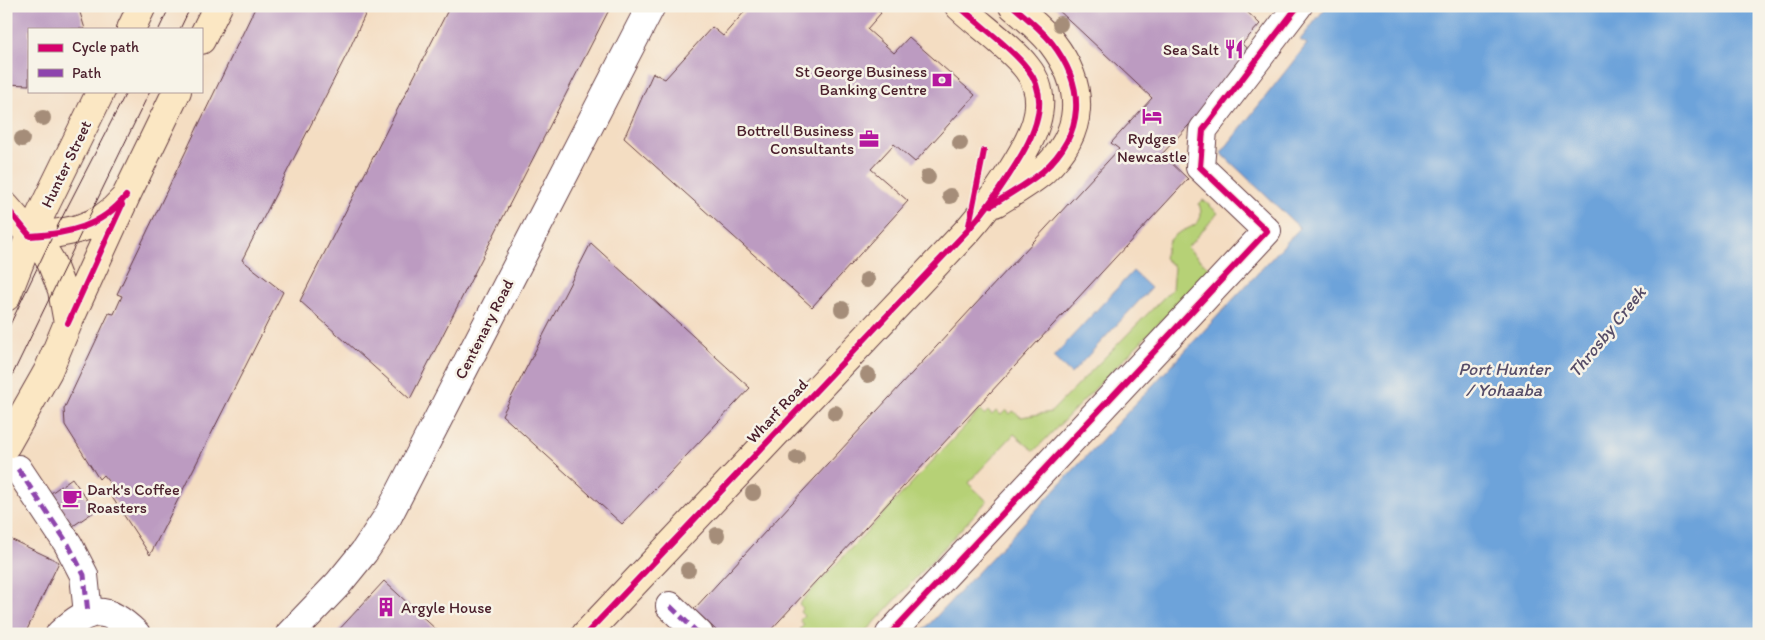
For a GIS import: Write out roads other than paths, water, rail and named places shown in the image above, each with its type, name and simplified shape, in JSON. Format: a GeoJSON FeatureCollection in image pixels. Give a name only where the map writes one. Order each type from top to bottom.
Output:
{"type":"FeatureCollection","features":[{"type":"Feature","properties":{"kind":"main road"},"geometry":{"type":"LineString","coordinates":[[131,28],[142,6]]}},
{"type":"Feature","properties":{"kind":"main road"},"geometry":{"type":"LineString","coordinates":[[202,38],[218,6]]}},
{"type":"Feature","properties":{"kind":"main road"},"geometry":{"type":"LineString","coordinates":[[959,6],[1027,68],[1037,86],[1039,97],[1038,117],[1031,138],[988,208]]}},
{"type":"Feature","properties":{"kind":"main road"},"geometry":{"type":"LineString","coordinates":[[988,208],[1042,171],[1055,158],[1068,138],[1077,112],[1076,90],[1065,62],[1051,42],[1013,6]]}},
{"type":"Feature","properties":{"kind":"main road","name":"Hunter Street"},"geometry":{"type":"LineString","coordinates":[[6,297],[30,236],[100,92]]}},
{"type":"Feature","properties":{"kind":"main road","name":"Hunter Street"},"geometry":{"type":"LineString","coordinates":[[12,457],[68,323],[126,196],[177,92]]}},
{"type":"Feature","properties":{"kind":"main road","name":"Hunter Street"},"geometry":{"type":"LineString","coordinates":[[30,236],[68,232],[94,223],[117,207],[126,196]]}},
{"type":"Feature","properties":{"kind":"main road"},"geometry":{"type":"LineString","coordinates":[[6,207],[52,262],[62,290],[68,323]]}},
{"type":"Feature","properties":{"kind":"main road","name":"Wharf Road"},"geometry":{"type":"LineString","coordinates":[[586,634],[988,208]]}},
{"type":"Feature","properties":{"kind":"street","name":"Centenary Road"},"geometry":{"type":"LineString","coordinates":[[290,634],[338,584],[364,552],[388,516],[651,6]]}},
{"type":"Feature","properties":{"kind":"street"},"geometry":{"type":"LineString","coordinates":[[890,634],[1266,231],[1200,167],[1203,130],[1298,6]]}},
{"type":"Feature","properties":{"kind":"street"},"geometry":{"type":"LineString","coordinates":[[12,457],[68,544],[84,575],[88,614]]}},
{"type":"Feature","properties":{"kind":"street"},"geometry":{"type":"LineString","coordinates":[[670,606],[699,634]]}},
{"type":"Feature","properties":{"kind":"street"},"geometry":{"type":"LineString","coordinates":[[60,634],[74,621],[88,614],[102,612],[122,620],[136,634]]}},
{"type":"Feature","properties":{"kind":"water","name":"Port Hunter / Yohaaba"},"geometry":{"type":"Polygon","coordinates":[[[1327,6],[1759,6],[1759,634],[920,634],[1300,228],[1221,153],[1307,44],[1300,40],[1327,6]]]}},
{"type":"Feature","properties":{"kind":"water"},"geometry":{"type":"Polygon","coordinates":[[[1133,271],[1151,288],[1071,374],[1053,357],[1133,271]]]}},
{"type":"Feature","properties":{"kind":"tram line"},"geometry":{"type":"LineString","coordinates":[[159,28],[170,6]]}},
{"type":"Feature","properties":{"kind":"tram line"},"geometry":{"type":"LineString","coordinates":[[180,28],[191,6]]}},
{"type":"Feature","properties":{"kind":"tram line"},"geometry":{"type":"LineString","coordinates":[[6,333],[53,235],[126,92]]}},
{"type":"Feature","properties":{"kind":"tram line"},"geometry":{"type":"LineString","coordinates":[[6,388],[150,92]]}},
{"type":"Feature","properties":{"kind":"place","name":"Sea Salt"},"geometry":{"type":"Point","coordinates":[1234,49]}},
{"type":"Feature","properties":{"kind":"place","name":"St George Business Banking Centre"},"geometry":{"type":"Point","coordinates":[942,80]}},
{"type":"Feature","properties":{"kind":"place","name":"Rydges Newcastle"},"geometry":{"type":"Point","coordinates":[1152,116]}},
{"type":"Feature","properties":{"kind":"place","name":"Bottrell Business Consultants"},"geometry":{"type":"Point","coordinates":[869,139]}},
{"type":"Feature","properties":{"kind":"place","name":"Dark's Coffee Roasters"},"geometry":{"type":"Point","coordinates":[72,498]}},
{"type":"Feature","properties":{"kind":"place","name":"Argyle House"},"geometry":{"type":"Point","coordinates":[386,607]}},
{"type":"Feature","properties":{"kind":"water label","name":"Throsby Creek"},"geometry":{"type":"Point","coordinates":[1607,332]}}]}
